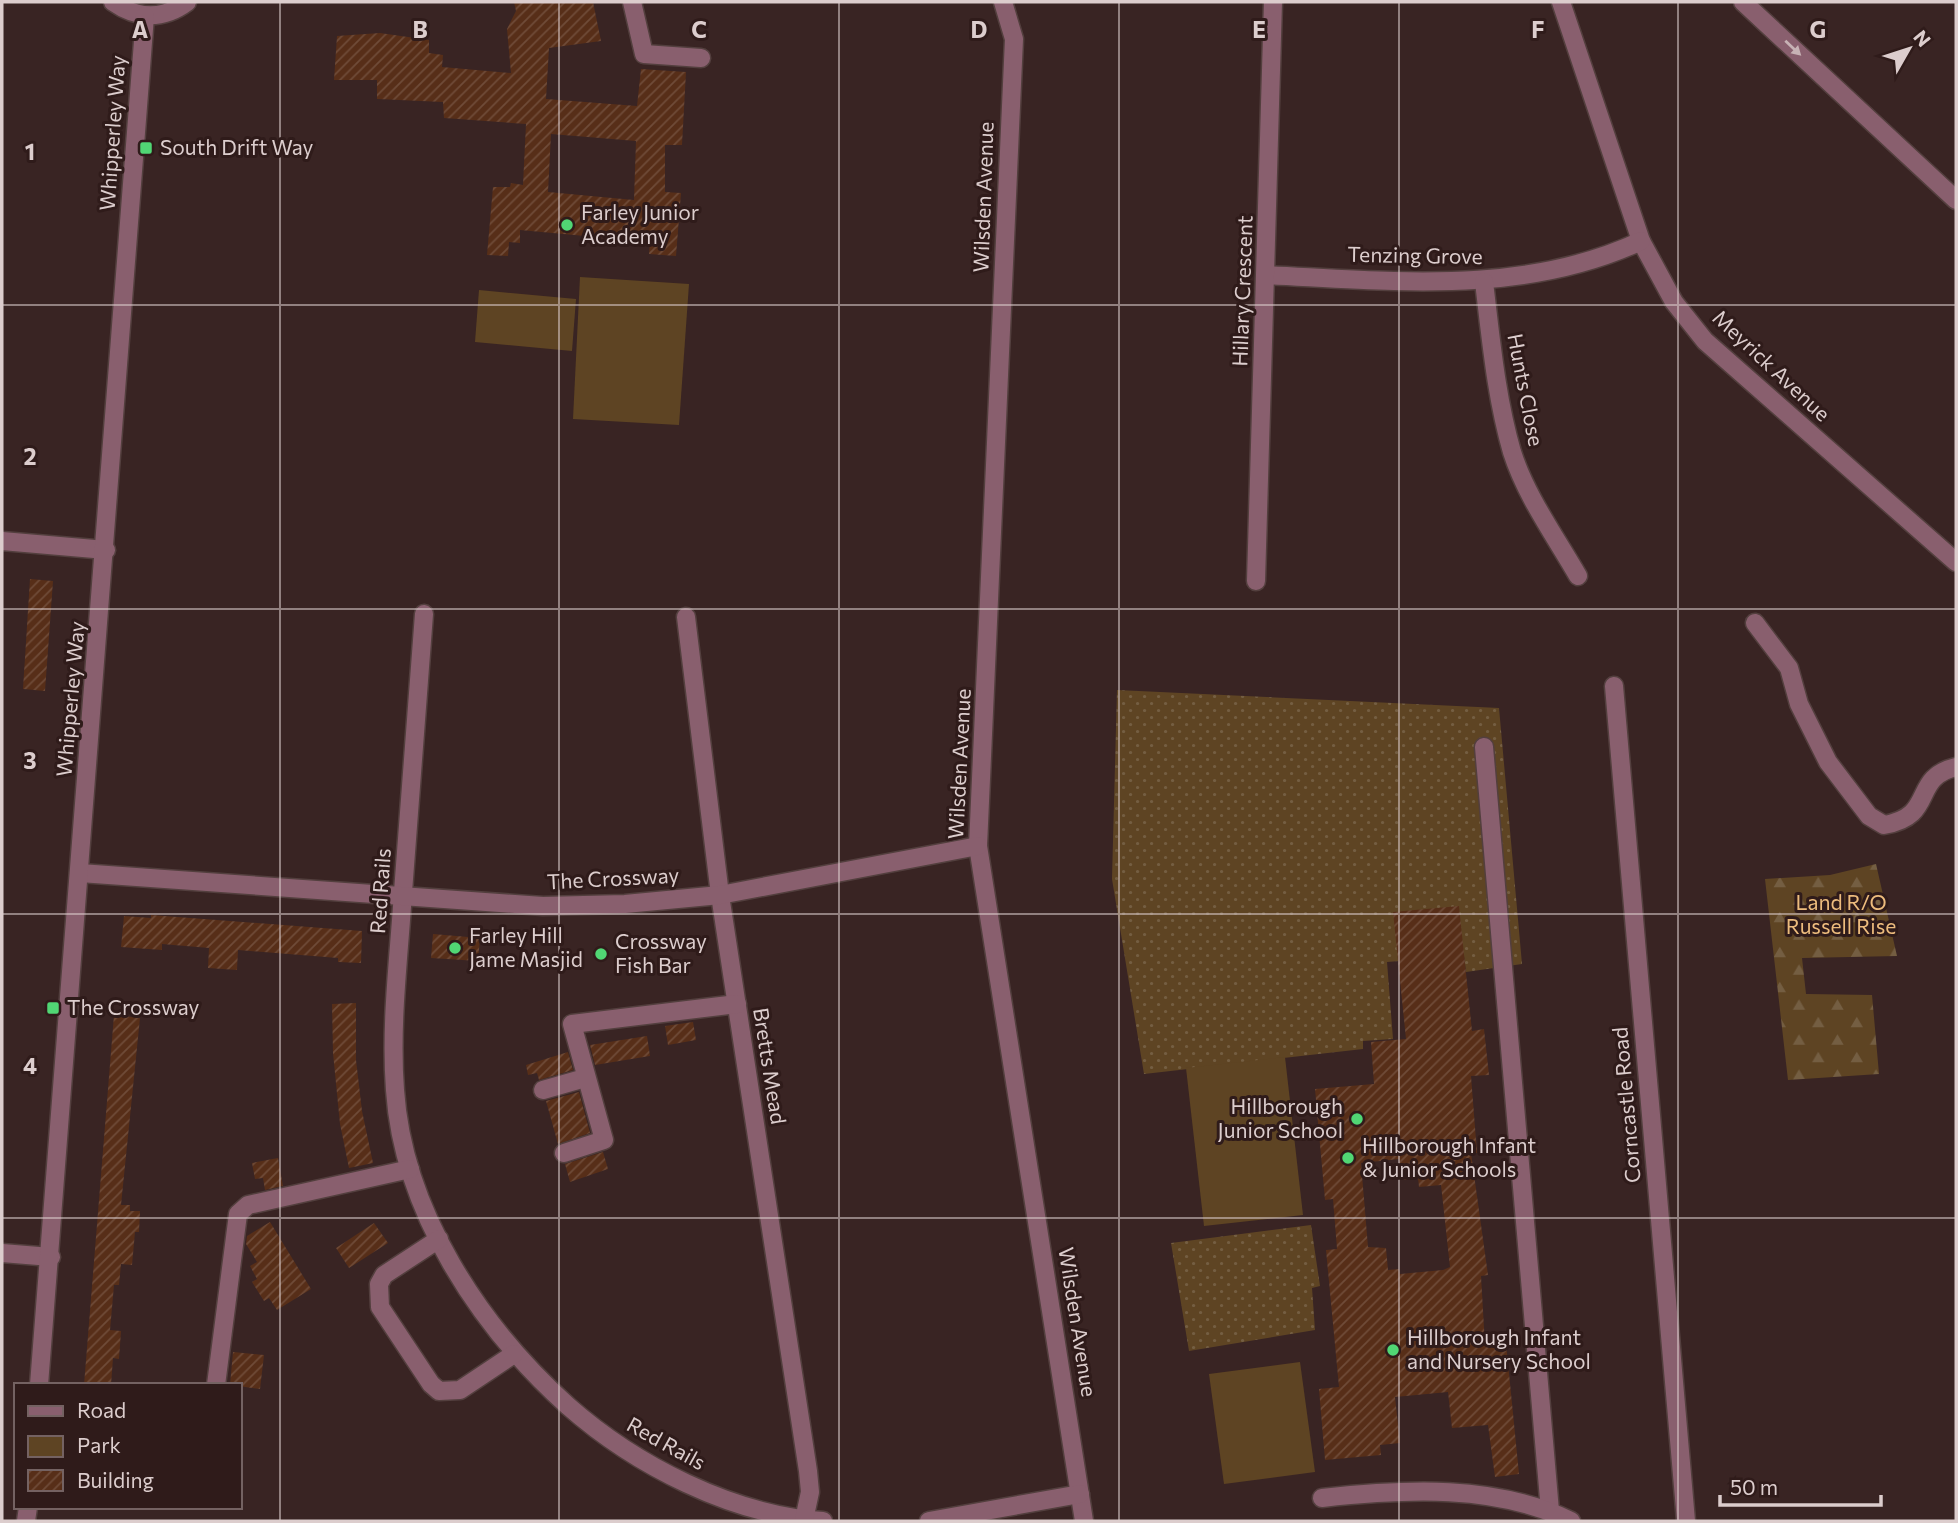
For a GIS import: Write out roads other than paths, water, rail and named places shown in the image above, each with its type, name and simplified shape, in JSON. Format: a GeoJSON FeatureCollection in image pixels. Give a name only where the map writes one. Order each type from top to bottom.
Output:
{"type":"FeatureCollection","features":[{"type":"Feature","properties":{"kind":"street"},"geometry":{"type":"LineString","coordinates":[[113,2],[126,11],[145,16],[161,15],[187,2]]}},
{"type":"Feature","properties":{"kind":"street"},"geometry":{"type":"LineString","coordinates":[[632,2],[644,54],[701,58]]}},
{"type":"Feature","properties":{"kind":"street","name":"Wilsden Avenue"},"geometry":{"type":"LineString","coordinates":[[1003,2],[1014,39],[978,846],[1084,1521]]}},
{"type":"Feature","properties":{"kind":"street","name":"Hillary Crescent"},"geometry":{"type":"LineString","coordinates":[[1256,581],[1273,2]]}},
{"type":"Feature","properties":{"kind":"street","name":"Meyrick Avenue"},"geometry":{"type":"LineString","coordinates":[[1560,2],[1641,241],[1674,302],[1705,341],[1956,562]]}},
{"type":"Feature","properties":{"kind":"street"},"geometry":{"type":"LineString","coordinates":[[1743,2],[1956,200]]}},
{"type":"Feature","properties":{"kind":"street","name":"Whipperley Way"},"geometry":{"type":"LineString","coordinates":[[39,1383],[106,550],[145,16]]}},
{"type":"Feature","properties":{"kind":"street","name":"Tenzing Grove"},"geometry":{"type":"LineString","coordinates":[[1266,275],[1484,282],[1609,256],[1641,241]]}},
{"type":"Feature","properties":{"kind":"street","name":"Hunts Close"},"geometry":{"type":"LineString","coordinates":[[1484,282],[1497,389],[1513,454],[1532,496],[1578,576]]}},
{"type":"Feature","properties":{"kind":"street"},"geometry":{"type":"LineString","coordinates":[[2,541],[106,550]]}},
{"type":"Feature","properties":{"kind":"street","name":"Red Rails"},"geometry":{"type":"LineString","coordinates":[[424,614],[394,1020],[395,1092],[411,1169],[439,1239],[481,1311],[514,1354],[586,1421],[625,1451],[680,1481],[719,1497],[804,1520],[822,1521]]}},
{"type":"Feature","properties":{"kind":"street","name":"Bretts Mead"},"geometry":{"type":"LineString","coordinates":[[687,617],[720,895],[808,1471],[810,1492],[804,1520]]}},
{"type":"Feature","properties":{"kind":"street"},"geometry":{"type":"LineString","coordinates":[[1755,623],[1789,668],[1799,704],[1828,762],[1869,816],[1884,825],[1902,822],[1916,811],[1928,781],[1941,771],[1956,767]]}},
{"type":"Feature","properties":{"kind":"street","name":"Corncastle Road"},"geometry":{"type":"LineString","coordinates":[[1614,686],[1686,1521]]}},
{"type":"Feature","properties":{"kind":"street"},"geometry":{"type":"LineString","coordinates":[[1484,747],[1550,1511]]}},
{"type":"Feature","properties":{"kind":"street","name":"The Crossway"},"geometry":{"type":"LineString","coordinates":[[80,873],[242,882],[403,898],[543,906],[625,904],[720,895],[978,846]]}},
{"type":"Feature","properties":{"kind":"street"},"geometry":{"type":"LineString","coordinates":[[564,1153],[604,1140],[572,1024],[737,1004]]}},
{"type":"Feature","properties":{"kind":"street"},"geometry":{"type":"LineString","coordinates":[[543,1090],[585,1078]]}},
{"type":"Feature","properties":{"kind":"street"},"geometry":{"type":"LineString","coordinates":[[216,1383],[238,1214],[248,1205],[411,1169]]}},
{"type":"Feature","properties":{"kind":"street"},"geometry":{"type":"LineString","coordinates":[[439,1239],[384,1275],[379,1284],[380,1307],[431,1384],[439,1391],[460,1390],[514,1354]]}},
{"type":"Feature","properties":{"kind":"street"},"geometry":{"type":"LineString","coordinates":[[2,1253],[51,1257]]}},
{"type":"Feature","properties":{"kind":"street"},"geometry":{"type":"LineString","coordinates":[[1322,1498],[1386,1491],[1476,1495],[1550,1511],[1571,1521]]}},
{"type":"Feature","properties":{"kind":"street"},"geometry":{"type":"LineString","coordinates":[[929,1521],[1080,1494]]}},
{"type":"Feature","properties":{"kind":"place","name":"South Drift Way"},"geometry":{"type":"Point","coordinates":[146,148]}},
{"type":"Feature","properties":{"kind":"place","name":"Farley Junior Academy"},"geometry":{"type":"Point","coordinates":[567,225]}},
{"type":"Feature","properties":{"kind":"place","name":"Farley Hill Jame Masjid"},"geometry":{"type":"Point","coordinates":[455,948]}},
{"type":"Feature","properties":{"kind":"place","name":"Crossway Fish Bar"},"geometry":{"type":"Point","coordinates":[601,954]}},
{"type":"Feature","properties":{"kind":"place","name":"The Crossway"},"geometry":{"type":"Point","coordinates":[53,1008]}},
{"type":"Feature","properties":{"kind":"place","name":"Hillborough Junior School"},"geometry":{"type":"Point","coordinates":[1357,1119]}},
{"type":"Feature","properties":{"kind":"place","name":"Hillborough Infant & Junior Schools"},"geometry":{"type":"Point","coordinates":[1348,1158]}},
{"type":"Feature","properties":{"kind":"place","name":"Hillborough Infant and Nursery School"},"geometry":{"type":"Point","coordinates":[1393,1350]}},
{"type":"Feature","properties":{"kind":"park label","name":"Land R/O Russell Rise"},"geometry":{"type":"Point","coordinates":[1841,915]}}]}
